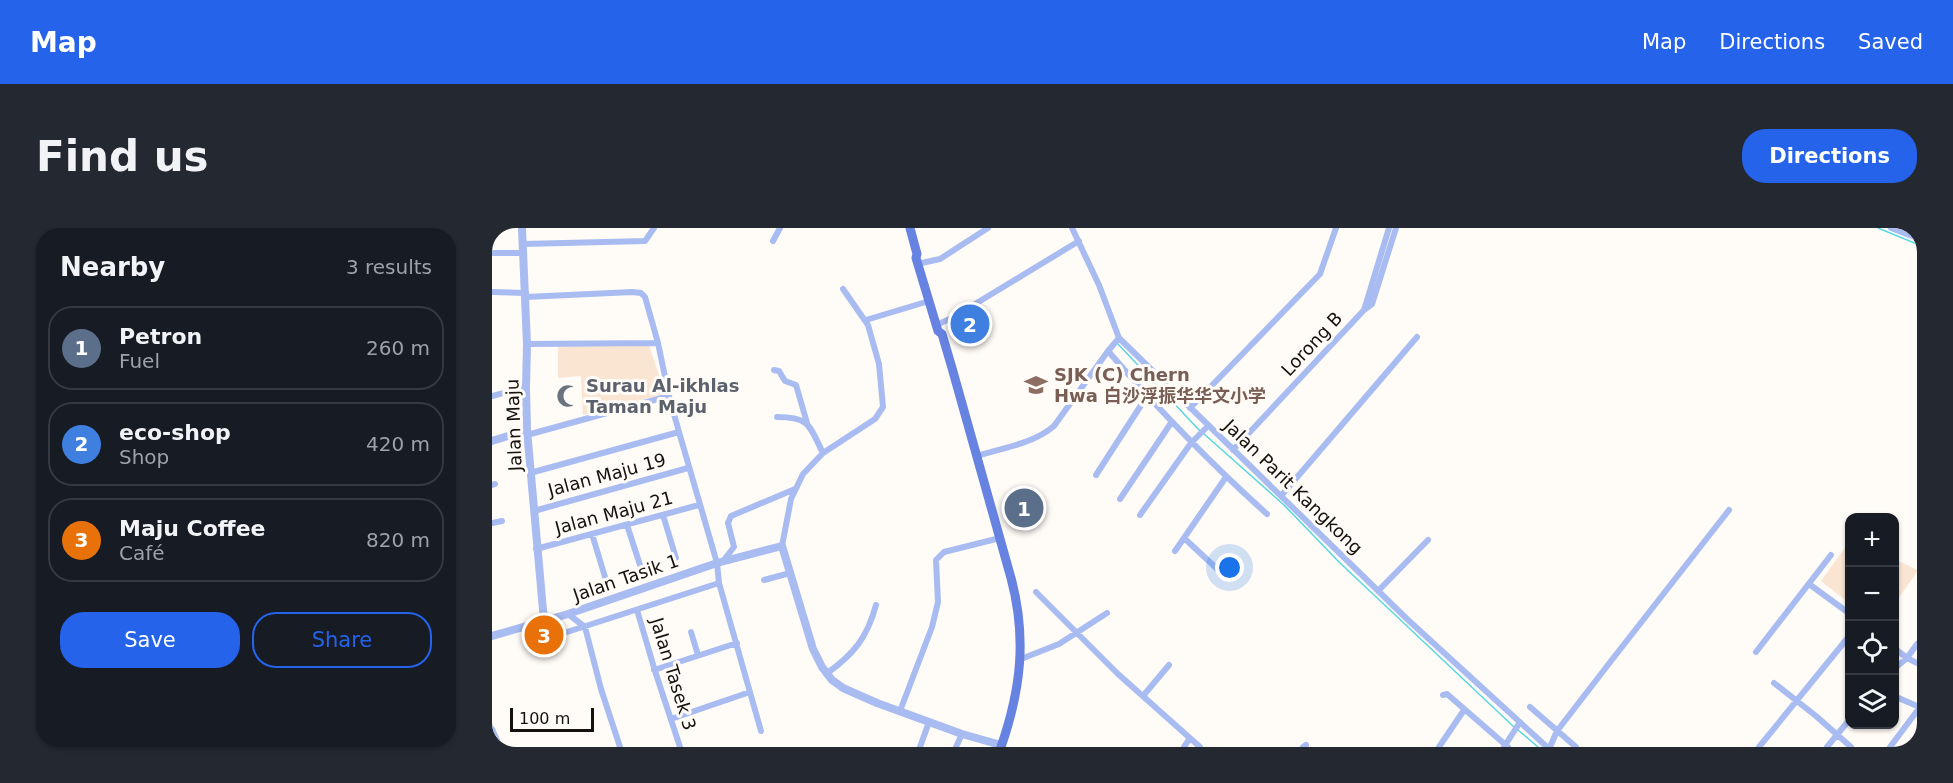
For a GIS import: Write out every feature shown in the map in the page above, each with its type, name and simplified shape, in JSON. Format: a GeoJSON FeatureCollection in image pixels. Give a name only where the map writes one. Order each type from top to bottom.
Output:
{"type":"FeatureCollection","features":[{"type":"Feature","properties":{"kind":"main road"},"geometry":{"type":"LineString","coordinates":[[910,228],[917,254],[921,256],[920,264],[929,301],[940,327]]}},
{"type":"Feature","properties":{"kind":"main road"},"geometry":{"type":"LineString","coordinates":[[920,264],[977,456],[1017,603],[1021,659],[1015,697],[1001,746]]}},
{"type":"Feature","properties":{"kind":"street","name":"Jalan Maju"},"geometry":{"type":"LineString","coordinates":[[522,228],[526,295],[527,433],[544,621]]}},
{"type":"Feature","properties":{"kind":"street"},"geometry":{"type":"LineString","coordinates":[[522,244],[645,241],[654,228]]}},
{"type":"Feature","properties":{"kind":"street"},"geometry":{"type":"LineString","coordinates":[[773,242],[780,228]]}},
{"type":"Feature","properties":{"kind":"street"},"geometry":{"type":"LineString","coordinates":[[973,228],[976,236]]}},
{"type":"Feature","properties":{"kind":"street"},"geometry":{"type":"LineString","coordinates":[[920,264],[940,259],[988,228]]}},
{"type":"Feature","properties":{"kind":"street"},"geometry":{"type":"LineString","coordinates":[[977,456],[1030,440],[1047,432],[1054,426],[1119,338],[1099,285],[1072,228]]}},
{"type":"Feature","properties":{"kind":"street"},"geometry":{"type":"LineString","coordinates":[[1190,408],[1320,274],[1336,228]]}},
{"type":"Feature","properties":{"kind":"street"},"geometry":{"type":"LineString","coordinates":[[1375,286],[1389,228]]}},
{"type":"Feature","properties":{"kind":"street"},"geometry":{"type":"LineString","coordinates":[[1375,286],[1396,228]]}},
{"type":"Feature","properties":{"kind":"street"},"geometry":{"type":"LineString","coordinates":[[1891,228],[1917,238]]}},
{"type":"Feature","properties":{"kind":"street"},"geometry":{"type":"LineString","coordinates":[[940,327],[1079,241]]}},
{"type":"Feature","properties":{"kind":"street"},"geometry":{"type":"LineString","coordinates":[[492,253],[523,253]]}},
{"type":"Feature","properties":{"kind":"street","name":"Lorong B"},"geometry":{"type":"LineString","coordinates":[[1233,450],[1364,310],[1375,286]]}},
{"type":"Feature","properties":{"kind":"street"},"geometry":{"type":"LineString","coordinates":[[843,289],[866,320],[879,364],[883,407],[875,419],[823,453],[811,464],[795,489],[782,546],[813,649],[826,674],[843,688],[929,722],[1001,746]]}},
{"type":"Feature","properties":{"kind":"street"},"geometry":{"type":"LineString","coordinates":[[492,292],[526,295],[632,292],[641,293],[645,297],[688,468],[720,562],[719,583],[761,731]]}},
{"type":"Feature","properties":{"kind":"street"},"geometry":{"type":"LineString","coordinates":[[866,320],[929,301]]}},
{"type":"Feature","properties":{"kind":"street"},"geometry":{"type":"LineString","coordinates":[[1281,496],[1417,337]]}},
{"type":"Feature","properties":{"kind":"street","name":"Jalan Parit Kangkong"},"geometry":{"type":"LineString","coordinates":[[1119,338],[1190,408],[1206,428],[1233,450],[1446,656],[1519,724],[1548,747]]}},
{"type":"Feature","properties":{"kind":"street"},"geometry":{"type":"LineString","coordinates":[[527,344],[658,343]]}},
{"type":"Feature","properties":{"kind":"street"},"geometry":{"type":"LineString","coordinates":[[1108,351],[1171,423],[1267,514]]}},
{"type":"Feature","properties":{"kind":"street"},"geometry":{"type":"LineString","coordinates":[[774,370],[778,371],[785,381],[796,386],[807,423],[823,453]]}},
{"type":"Feature","properties":{"kind":"street"},"geometry":{"type":"LineString","coordinates":[[492,396],[526,387]]}},
{"type":"Feature","properties":{"kind":"street"},"geometry":{"type":"LineString","coordinates":[[492,441],[669,396]]}},
{"type":"Feature","properties":{"kind":"street"},"geometry":{"type":"LineString","coordinates":[[1096,475],[1147,396]]}},
{"type":"Feature","properties":{"kind":"street"},"geometry":{"type":"LineString","coordinates":[[777,417],[798,419],[807,423]]}},
{"type":"Feature","properties":{"kind":"street"},"geometry":{"type":"LineString","coordinates":[[1120,499],[1171,423]]}},
{"type":"Feature","properties":{"kind":"street"},"geometry":{"type":"LineString","coordinates":[[1140,515],[1191,443],[1206,428]]}},
{"type":"Feature","properties":{"kind":"street"},"geometry":{"type":"LineString","coordinates":[[530,473],[679,432]]}},
{"type":"Feature","properties":{"kind":"street","name":"Jalan Maju 19"},"geometry":{"type":"LineString","coordinates":[[534,511],[688,468]]}},
{"type":"Feature","properties":{"kind":"street"},"geometry":{"type":"LineString","coordinates":[[1175,551],[1226,477]]}},
{"type":"Feature","properties":{"kind":"street"},"geometry":{"type":"LineString","coordinates":[[720,562],[734,547],[728,523],[730,516],[795,489]]}},
{"type":"Feature","properties":{"kind":"street","name":"Jalan Maju 21"},"geometry":{"type":"LineString","coordinates":[[536,549],[699,505]]}},
{"type":"Feature","properties":{"kind":"street"},"geometry":{"type":"LineString","coordinates":[[1548,747],[1557,731],[1729,510]]}},
{"type":"Feature","properties":{"kind":"street"},"geometry":{"type":"LineString","coordinates":[[663,515],[676,558]]}},
{"type":"Feature","properties":{"kind":"street"},"geometry":{"type":"LineString","coordinates":[[492,523],[502,520]]}},
{"type":"Feature","properties":{"kind":"street"},"geometry":{"type":"LineString","coordinates":[[627,525],[640,566]]}},
{"type":"Feature","properties":{"kind":"street"},"geometry":{"type":"LineString","coordinates":[[592,534],[605,577]]}},
{"type":"Feature","properties":{"kind":"street"},"geometry":{"type":"LineString","coordinates":[[900,711],[932,627],[938,602],[936,560],[944,552],[1000,538]]}},
{"type":"Feature","properties":{"kind":"street"},"geometry":{"type":"LineString","coordinates":[[1184,538],[1228,579]]}},
{"type":"Feature","properties":{"kind":"street"},"geometry":{"type":"LineString","coordinates":[[1378,591],[1428,540]]}},
{"type":"Feature","properties":{"kind":"street","name":"Jalan Tasik 1"},"geometry":{"type":"LineString","coordinates":[[492,636],[568,614],[720,562],[782,546]]}},
{"type":"Feature","properties":{"kind":"street"},"geometry":{"type":"LineString","coordinates":[[1756,652],[1831,555]]}},
{"type":"Feature","properties":{"kind":"street"},"geometry":{"type":"LineString","coordinates":[[764,580],[790,573]]}},
{"type":"Feature","properties":{"kind":"street"},"geometry":{"type":"LineString","coordinates":[[564,633],[719,583]]}},
{"type":"Feature","properties":{"kind":"street"},"geometry":{"type":"LineString","coordinates":[[1809,584],[1845,610]]}},
{"type":"Feature","properties":{"kind":"street"},"geometry":{"type":"LineString","coordinates":[[1036,592],[1076,634],[1200,747]]}},
{"type":"Feature","properties":{"kind":"street"},"geometry":{"type":"LineString","coordinates":[[826,674],[844,661],[858,645],[871,623],[876,605]]}},
{"type":"Feature","properties":{"kind":"street","name":"Jalan Tasek 3"},"geometry":{"type":"LineString","coordinates":[[638,610],[654,670],[680,747]]}},
{"type":"Feature","properties":{"kind":"street"},"geometry":{"type":"LineString","coordinates":[[1021,659],[1040,653],[1076,634],[1107,613]]}},
{"type":"Feature","properties":{"kind":"street"},"geometry":{"type":"LineString","coordinates":[[568,614],[585,627],[620,747]]}},
{"type":"Feature","properties":{"kind":"street"},"geometry":{"type":"LineString","coordinates":[[691,632],[698,655]]}},
{"type":"Feature","properties":{"kind":"street"},"geometry":{"type":"LineString","coordinates":[[1759,747],[1845,641]]}},
{"type":"Feature","properties":{"kind":"street"},"geometry":{"type":"LineString","coordinates":[[654,670],[737,643]]}},
{"type":"Feature","properties":{"kind":"street"},"geometry":{"type":"LineString","coordinates":[[1899,664],[1917,644]]}},
{"type":"Feature","properties":{"kind":"street"},"geometry":{"type":"LineString","coordinates":[[1899,652],[1917,663]]}},
{"type":"Feature","properties":{"kind":"street"},"geometry":{"type":"LineString","coordinates":[[1143,696],[1169,665]]}},
{"type":"Feature","properties":{"kind":"street"},"geometry":{"type":"LineString","coordinates":[[1774,684],[1851,747]]}},
{"type":"Feature","properties":{"kind":"street"},"geometry":{"type":"LineString","coordinates":[[671,719],[750,692]]}},
{"type":"Feature","properties":{"kind":"street"},"geometry":{"type":"LineString","coordinates":[[1443,695],[1447,694],[1506,746],[1519,724]]}},
{"type":"Feature","properties":{"kind":"street"},"geometry":{"type":"LineString","coordinates":[[1899,698],[1917,706]]}},
{"type":"Feature","properties":{"kind":"street"},"geometry":{"type":"LineString","coordinates":[[1530,707],[1576,747]]}},
{"type":"Feature","properties":{"kind":"street"},"geometry":{"type":"LineString","coordinates":[[1439,747],[1464,710]]}},
{"type":"Feature","properties":{"kind":"street"},"geometry":{"type":"LineString","coordinates":[[1890,747],[1917,711]]}},
{"type":"Feature","properties":{"kind":"street"},"geometry":{"type":"LineString","coordinates":[[920,747],[929,722]]}},
{"type":"Feature","properties":{"kind":"street"},"geometry":{"type":"LineString","coordinates":[[1827,747],[1845,725]]}},
{"type":"Feature","properties":{"kind":"street"},"geometry":{"type":"LineString","coordinates":[[492,729],[500,747]]}},
{"type":"Feature","properties":{"kind":"street"},"geometry":{"type":"LineString","coordinates":[[956,747],[962,734]]}},
{"type":"Feature","properties":{"kind":"street"},"geometry":{"type":"LineString","coordinates":[[1184,747],[1190,738]]}},
{"type":"Feature","properties":{"kind":"shaded area"},"geometry":{"type":"Polygon","coordinates":[[[649,345],[663,387],[660,395],[583,415],[581,376],[558,378],[558,346],[649,345]]]}},
{"type":"Feature","properties":{"kind":"shaded area"},"geometry":{"type":"Polygon","coordinates":[[[1845,548],[1845,600],[1821,581],[1845,548]]]}},
{"type":"Feature","properties":{"kind":"shaded area"},"geometry":{"type":"Polygon","coordinates":[[[1899,561],[1917,572],[1899,597],[1899,561]]]}},
{"type":"Feature","properties":{"kind":"waterway"},"geometry":{"type":"LineString","coordinates":[[1878,228],[1917,244]]}},
{"type":"Feature","properties":{"kind":"waterway"},"geometry":{"type":"LineString","coordinates":[[1118,344],[1200,431]]}},
{"type":"Feature","properties":{"kind":"waterway"},"geometry":{"type":"LineString","coordinates":[[1204,434],[1284,505],[1339,562],[1514,727]]}},
{"type":"Feature","properties":{"kind":"waterway"},"geometry":{"type":"LineString","coordinates":[[1518,730],[1538,747]]}},
{"type":"Feature","properties":{"kind":"place","name":"eco-shop"},"geometry":{"type":"Point","coordinates":[970,324]}},
{"type":"Feature","properties":{"kind":"place","name":"SJK (C) Chern Hwa 白沙浮振华华文小学"},"geometry":{"type":"Point","coordinates":[1036,385]}},
{"type":"Feature","properties":{"kind":"place","name":"Surau Al-ikhlas Taman Maju"},"geometry":{"type":"Point","coordinates":[568,396]}},
{"type":"Feature","properties":{"kind":"place","name":"Petron"},"geometry":{"type":"Point","coordinates":[1024,508]}},
{"type":"Feature","properties":{"kind":"place","name":"Maju Coffee"},"geometry":{"type":"Point","coordinates":[544,635]}}]}
